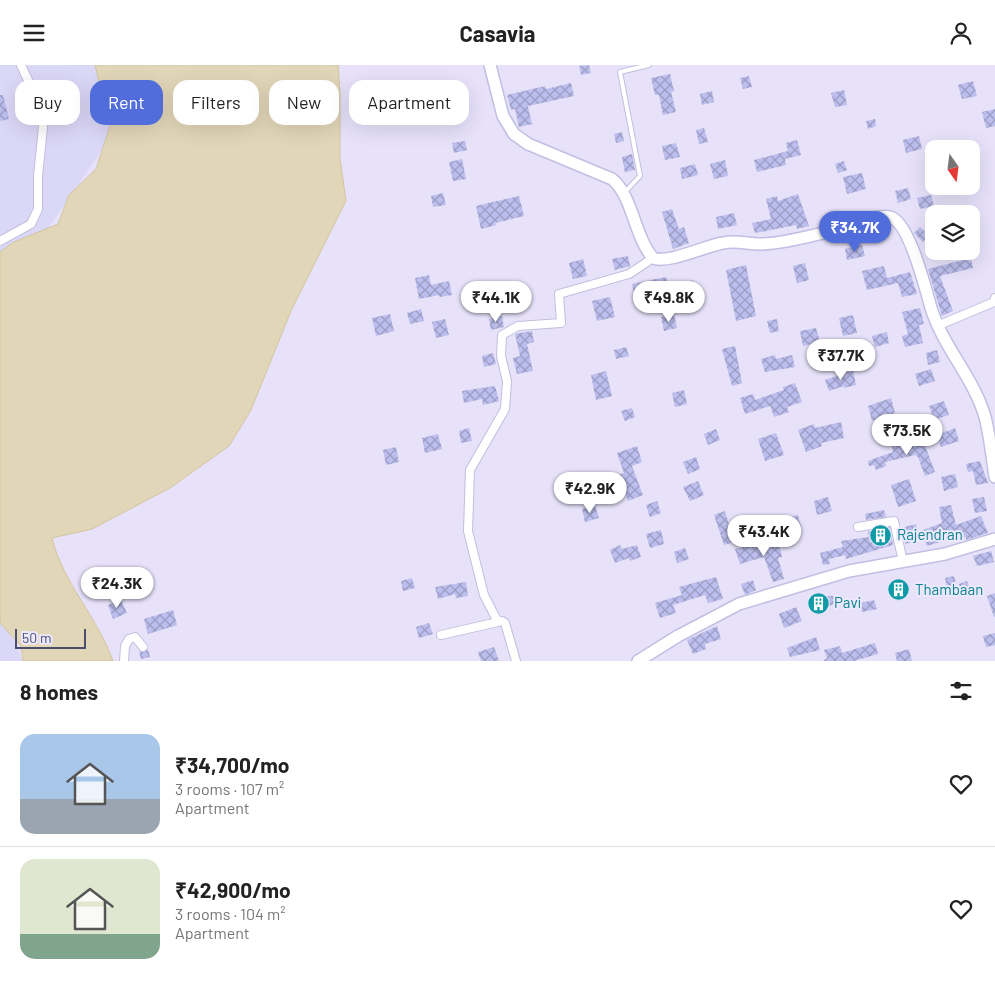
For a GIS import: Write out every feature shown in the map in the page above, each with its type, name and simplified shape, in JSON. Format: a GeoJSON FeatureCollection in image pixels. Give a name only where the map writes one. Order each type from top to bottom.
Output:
{"type":"FeatureCollection","features":[{"type":"Feature","properties":{"kind":"main road"},"geometry":{"type":"LineString","coordinates":[[490,65],[503,116],[514,134],[528,144],[612,179],[624,193],[632,219],[653,258],[658,260],[723,243],[760,244],[890,216],[898,221],[909,241],[937,326],[962,369],[984,416],[995,477]]}},
{"type":"Feature","properties":{"kind":"main road"},"geometry":{"type":"LineString","coordinates":[[638,661],[678,636],[739,604],[849,571],[945,554],[995,539]]}},
{"type":"Feature","properties":{"kind":"street"},"geometry":{"type":"LineString","coordinates":[[0,241],[31,224],[38,209],[38,176],[43,127],[39,104],[21,65]]}},
{"type":"Feature","properties":{"kind":"street"},"geometry":{"type":"LineString","coordinates":[[498,622],[484,595],[468,531],[470,470],[505,409],[507,381],[501,356],[502,335],[518,325],[562,323],[559,294],[629,274],[653,258]]}},
{"type":"Feature","properties":{"kind":"street"},"geometry":{"type":"LineString","coordinates":[[937,326],[994,302],[995,298]]}},
{"type":"Feature","properties":{"kind":"street"},"geometry":{"type":"LineString","coordinates":[[858,527],[894,521],[902,561]]}},
{"type":"Feature","properties":{"kind":"street"},"geometry":{"type":"LineString","coordinates":[[441,635],[498,622],[505,623],[516,661]]}},
{"type":"Feature","properties":{"kind":"street"},"geometry":{"type":"LineString","coordinates":[[124,661],[125,646],[129,639],[135,637],[143,647]]}},
{"type":"Feature","properties":{"kind":"lane"},"geometry":{"type":"LineString","coordinates":[[624,193],[640,176],[620,72],[649,65]]}},
{"type":"Feature","properties":{"kind":"shaded area"},"geometry":{"type":"Polygon","coordinates":[[[0,65],[106,65],[108,80],[90,80],[90,125],[114,125],[115,131],[45,233],[0,271],[0,65]]]}},
{"type":"Feature","properties":{"kind":"shaded area"},"geometry":{"type":"Polygon","coordinates":[[[95,65],[338,65],[340,93],[340,159],[346,201],[291,311],[251,410],[229,446],[170,488],[92,529],[52,538],[64,570],[99,630],[113,661],[23,661],[21,646],[0,623],[0,252],[14,242],[58,224],[69,195],[96,169],[110,125],[163,125],[163,80],[99,80],[95,65]]]}},
{"type":"Feature","properties":{"kind":"shaded area"},"geometry":{"type":"Polygon","coordinates":[[[1,613],[23,661],[0,661],[1,613]]]}},
{"type":"Feature","properties":{"kind":"building"},"geometry":{"type":"Polygon","coordinates":[[[589,65],[591,73],[581,75],[579,66],[589,65]]]}},
{"type":"Feature","properties":{"kind":"building"},"geometry":{"type":"Polygon","coordinates":[[[670,74],[674,91],[671,92],[676,112],[663,115],[659,95],[655,95],[651,78],[670,74]]]}},
{"type":"Feature","properties":{"kind":"building"},"geometry":{"type":"Polygon","coordinates":[[[749,76],[752,87],[743,89],[740,78],[749,76]]]}},
{"type":"Feature","properties":{"kind":"building"},"geometry":{"type":"Polygon","coordinates":[[[973,81],[977,96],[962,99],[958,85],[973,81]]]}},
{"type":"Feature","properties":{"kind":"building"},"geometry":{"type":"Polygon","coordinates":[[[571,83],[574,96],[528,106],[532,124],[519,127],[515,109],[511,110],[507,95],[545,86],[546,89],[571,83]]]}},
{"type":"Feature","properties":{"kind":"building"},"geometry":{"type":"Polygon","coordinates":[[[844,90],[847,105],[835,107],[831,93],[844,90]]]}},
{"type":"Feature","properties":{"kind":"building"},"geometry":{"type":"Polygon","coordinates":[[[712,91],[714,102],[702,105],[700,94],[712,91]]]}},
{"type":"Feature","properties":{"kind":"building"},"geometry":{"type":"Polygon","coordinates":[[[0,95],[3,95],[9,119],[0,121],[0,95]]]}},
{"type":"Feature","properties":{"kind":"building"},"geometry":{"type":"Polygon","coordinates":[[[995,109],[995,126],[986,128],[982,112],[995,109]]]}},
{"type":"Feature","properties":{"kind":"building"},"geometry":{"type":"Polygon","coordinates":[[[875,119],[876,126],[868,129],[866,121],[875,119]]]}},
{"type":"Feature","properties":{"kind":"building"},"geometry":{"type":"Polygon","coordinates":[[[704,128],[708,142],[699,144],[696,130],[704,128]]]}},
{"type":"Feature","properties":{"kind":"building"},"geometry":{"type":"Polygon","coordinates":[[[622,132],[624,141],[616,143],[614,134],[622,132]]]}},
{"type":"Feature","properties":{"kind":"building"},"geometry":{"type":"Polygon","coordinates":[[[919,136],[922,149],[906,153],[903,140],[919,136]]]}},
{"type":"Feature","properties":{"kind":"building"},"geometry":{"type":"Polygon","coordinates":[[[797,140],[801,155],[785,159],[786,165],[757,172],[754,160],[788,151],[786,143],[797,140]]]}},
{"type":"Feature","properties":{"kind":"building"},"geometry":{"type":"Polygon","coordinates":[[[465,141],[467,150],[454,153],[452,143],[465,141]]]}},
{"type":"Feature","properties":{"kind":"building"},"geometry":{"type":"Polygon","coordinates":[[[676,143],[680,157],[665,160],[662,146],[676,143]]]}},
{"type":"Feature","properties":{"kind":"building"},"geometry":{"type":"Polygon","coordinates":[[[632,154],[635,170],[625,172],[622,157],[632,154]]]}},
{"type":"Feature","properties":{"kind":"building"},"geometry":{"type":"Polygon","coordinates":[[[462,159],[466,179],[453,181],[449,162],[462,159]]]}},
{"type":"Feature","properties":{"kind":"building"},"geometry":{"type":"Polygon","coordinates":[[[725,160],[728,176],[714,179],[710,164],[725,160]]]}},
{"type":"Feature","properties":{"kind":"building"},"geometry":{"type":"Polygon","coordinates":[[[844,161],[847,170],[838,173],[835,164],[844,161]]]}},
{"type":"Feature","properties":{"kind":"building"},"geometry":{"type":"Polygon","coordinates":[[[695,164],[698,175],[682,179],[680,168],[695,164]]]}},
{"type":"Feature","properties":{"kind":"building"},"geometry":{"type":"Polygon","coordinates":[[[862,173],[866,189],[847,194],[843,177],[862,173]]]}},
{"type":"Feature","properties":{"kind":"building"},"geometry":{"type":"Polygon","coordinates":[[[908,188],[911,199],[898,203],[895,191],[908,188]]]}},
{"type":"Feature","properties":{"kind":"building"},"geometry":{"type":"Polygon","coordinates":[[[443,193],[446,205],[433,207],[431,196],[443,193]]]}},
{"type":"Feature","properties":{"kind":"building"},"geometry":{"type":"Polygon","coordinates":[[[798,194],[809,226],[797,229],[796,225],[755,233],[752,223],[771,219],[766,199],[777,196],[778,201],[798,194]]]}},
{"type":"Feature","properties":{"kind":"building"},"geometry":{"type":"Polygon","coordinates":[[[931,195],[934,205],[925,205],[925,208],[920,209],[917,198],[931,195]]]}},
{"type":"Feature","properties":{"kind":"building"},"geometry":{"type":"Polygon","coordinates":[[[519,196],[524,216],[495,223],[496,225],[481,229],[476,206],[519,196]]]}},
{"type":"Feature","properties":{"kind":"building"},"geometry":{"type":"Polygon","coordinates":[[[672,209],[679,229],[684,227],[689,243],[673,249],[662,212],[672,209]]]}},
{"type":"Feature","properties":{"kind":"building"},"geometry":{"type":"Polygon","coordinates":[[[734,213],[737,225],[718,229],[716,217],[734,213]]]}},
{"type":"Feature","properties":{"kind":"building"},"geometry":{"type":"Polygon","coordinates":[[[920,227],[925,231],[925,240],[923,242],[914,233],[920,227]]]}},
{"type":"Feature","properties":{"kind":"building"},"geometry":{"type":"Polygon","coordinates":[[[862,245],[865,256],[847,260],[845,249],[862,245]]]}},
{"type":"Feature","properties":{"kind":"building"},"geometry":{"type":"Polygon","coordinates":[[[628,256],[630,266],[615,270],[612,259],[628,256]]]}},
{"type":"Feature","properties":{"kind":"building"},"geometry":{"type":"Polygon","coordinates":[[[583,259],[587,276],[573,279],[569,263],[583,259]]]}},
{"type":"Feature","properties":{"kind":"building"},"geometry":{"type":"Polygon","coordinates":[[[963,260],[971,260],[973,268],[940,276],[953,311],[942,316],[928,269],[963,260]]]}},
{"type":"Feature","properties":{"kind":"building"},"geometry":{"type":"Polygon","coordinates":[[[805,263],[809,280],[797,283],[793,266],[805,263]]]}},
{"type":"Feature","properties":{"kind":"building"},"geometry":{"type":"Polygon","coordinates":[[[746,265],[756,316],[736,321],[726,270],[746,265]]]}},
{"type":"Feature","properties":{"kind":"building"},"geometry":{"type":"Polygon","coordinates":[[[884,266],[887,278],[910,272],[917,294],[902,297],[898,283],[867,290],[862,271],[884,266]]]}},
{"type":"Feature","properties":{"kind":"building"},"geometry":{"type":"Polygon","coordinates":[[[429,275],[431,285],[449,281],[452,295],[440,297],[439,295],[419,299],[415,278],[429,275]]]}},
{"type":"Feature","properties":{"kind":"building"},"geometry":{"type":"Polygon","coordinates":[[[666,277],[670,295],[655,299],[654,293],[635,297],[632,284],[666,277]]]}},
{"type":"Feature","properties":{"kind":"building"},"geometry":{"type":"Polygon","coordinates":[[[693,280],[697,295],[685,297],[682,283],[693,280]]]}},
{"type":"Feature","properties":{"kind":"building"},"geometry":{"type":"Polygon","coordinates":[[[610,297],[615,317],[597,321],[592,301],[610,297]]]}},
{"type":"Feature","properties":{"kind":"building"},"geometry":{"type":"Polygon","coordinates":[[[920,308],[924,324],[919,325],[923,343],[905,347],[902,336],[908,334],[902,312],[920,308]]]}},
{"type":"Feature","properties":{"kind":"building"},"geometry":{"type":"Polygon","coordinates":[[[421,309],[424,321],[410,324],[407,313],[421,309]]]}},
{"type":"Feature","properties":{"kind":"building"},"geometry":{"type":"Polygon","coordinates":[[[390,314],[394,331],[376,336],[372,318],[390,314]]]}},
{"type":"Feature","properties":{"kind":"building"},"geometry":{"type":"Polygon","coordinates":[[[674,314],[677,328],[664,331],[661,317],[674,314]]]}},
{"type":"Feature","properties":{"kind":"building"},"geometry":{"type":"Polygon","coordinates":[[[853,315],[857,333],[843,336],[839,318],[853,315]]]}},
{"type":"Feature","properties":{"kind":"building"},"geometry":{"type":"Polygon","coordinates":[[[502,316],[504,327],[491,330],[489,319],[502,316]]]}},
{"type":"Feature","properties":{"kind":"building"},"geometry":{"type":"Polygon","coordinates":[[[445,319],[449,335],[436,338],[432,322],[445,319]]]}},
{"type":"Feature","properties":{"kind":"building"},"geometry":{"type":"Polygon","coordinates":[[[777,319],[779,331],[770,333],[767,321],[777,319]]]}},
{"type":"Feature","properties":{"kind":"building"},"geometry":{"type":"Polygon","coordinates":[[[816,328],[820,342],[803,346],[800,331],[816,328]]]}},
{"type":"Feature","properties":{"kind":"building"},"geometry":{"type":"Polygon","coordinates":[[[532,331],[534,342],[527,344],[533,371],[517,374],[513,358],[520,356],[515,334],[532,331]]]}},
{"type":"Feature","properties":{"kind":"building"},"geometry":{"type":"Polygon","coordinates":[[[887,332],[889,343],[875,347],[872,336],[887,332]]]}},
{"type":"Feature","properties":{"kind":"building"},"geometry":{"type":"Polygon","coordinates":[[[735,346],[742,383],[732,386],[722,349],[735,346]]]}},
{"type":"Feature","properties":{"kind":"building"},"geometry":{"type":"Polygon","coordinates":[[[626,347],[629,356],[616,359],[614,350],[626,347]]]}},
{"type":"Feature","properties":{"kind":"building"},"geometry":{"type":"Polygon","coordinates":[[[937,350],[940,362],[928,365],[926,353],[937,350]]]}},
{"type":"Feature","properties":{"kind":"building"},"geometry":{"type":"Polygon","coordinates":[[[493,353],[496,364],[484,367],[482,356],[493,353]]]}},
{"type":"Feature","properties":{"kind":"building"},"geometry":{"type":"Polygon","coordinates":[[[775,355],[776,359],[792,355],[795,367],[765,372],[761,359],[775,355]]]}},
{"type":"Feature","properties":{"kind":"building"},"geometry":{"type":"Polygon","coordinates":[[[931,369],[935,381],[919,386],[915,374],[931,369]]]}},
{"type":"Feature","properties":{"kind":"building"},"geometry":{"type":"Polygon","coordinates":[[[853,370],[856,385],[844,388],[844,386],[829,391],[825,380],[853,370]]]}},
{"type":"Feature","properties":{"kind":"building"},"geometry":{"type":"Polygon","coordinates":[[[606,371],[612,396],[596,400],[591,375],[606,371]]]}},
{"type":"Feature","properties":{"kind":"building"},"geometry":{"type":"Polygon","coordinates":[[[795,383],[802,402],[787,407],[789,412],[774,417],[770,406],[745,414],[740,398],[753,394],[755,400],[784,390],[783,387],[795,383]]]}},
{"type":"Feature","properties":{"kind":"building"},"geometry":{"type":"Polygon","coordinates":[[[495,386],[499,401],[483,405],[482,399],[464,403],[462,391],[495,386]]]}},
{"type":"Feature","properties":{"kind":"building"},"geometry":{"type":"Polygon","coordinates":[[[684,390],[687,404],[675,407],[672,393],[684,390]]]}},
{"type":"Feature","properties":{"kind":"building"},"geometry":{"type":"Polygon","coordinates":[[[891,398],[895,413],[872,421],[868,406],[891,398]]]}},
{"type":"Feature","properties":{"kind":"building"},"geometry":{"type":"Polygon","coordinates":[[[944,401],[949,415],[934,420],[929,406],[944,401]]]}},
{"type":"Feature","properties":{"kind":"building"},"geometry":{"type":"Polygon","coordinates":[[[632,408],[635,417],[625,421],[621,411],[632,408]]]}},
{"type":"Feature","properties":{"kind":"building"},"geometry":{"type":"Polygon","coordinates":[[[841,422],[844,438],[821,443],[822,446],[806,452],[798,430],[814,424],[815,428],[841,422]]]}},
{"type":"Feature","properties":{"kind":"building"},"geometry":{"type":"Polygon","coordinates":[[[469,428],[472,441],[461,443],[459,431],[469,428]]]}},
{"type":"Feature","properties":{"kind":"building"},"geometry":{"type":"Polygon","coordinates":[[[955,428],[959,441],[941,447],[937,435],[955,428]]]}},
{"type":"Feature","properties":{"kind":"building"},"geometry":{"type":"Polygon","coordinates":[[[716,429],[720,440],[708,445],[704,434],[716,429]]]}},
{"type":"Feature","properties":{"kind":"building"},"geometry":{"type":"Polygon","coordinates":[[[776,433],[784,455],[765,461],[758,439],[776,433]]]}},
{"type":"Feature","properties":{"kind":"building"},"geometry":{"type":"Polygon","coordinates":[[[438,434],[442,449],[425,453],[422,438],[438,434]]]}},
{"type":"Feature","properties":{"kind":"building"},"geometry":{"type":"Polygon","coordinates":[[[923,440],[935,472],[925,476],[918,457],[915,455],[885,462],[886,466],[876,470],[874,465],[869,466],[868,461],[893,452],[892,446],[907,442],[907,445],[923,440]]]}},
{"type":"Feature","properties":{"kind":"building"},"geometry":{"type":"Polygon","coordinates":[[[637,446],[642,462],[632,466],[643,495],[628,501],[618,475],[624,473],[617,453],[637,446]]]}},
{"type":"Feature","properties":{"kind":"building"},"geometry":{"type":"Polygon","coordinates":[[[396,447],[399,462],[386,465],[383,450],[396,447]]]}},
{"type":"Feature","properties":{"kind":"building"},"geometry":{"type":"Polygon","coordinates":[[[696,457],[700,469],[688,474],[683,462],[696,457]]]}},
{"type":"Feature","properties":{"kind":"building"},"geometry":{"type":"Polygon","coordinates":[[[980,461],[988,483],[976,485],[973,471],[968,472],[966,464],[980,461]]]}},
{"type":"Feature","properties":{"kind":"building"},"geometry":{"type":"Polygon","coordinates":[[[955,474],[958,487],[944,491],[941,477],[955,474]]]}},
{"type":"Feature","properties":{"kind":"building"},"geometry":{"type":"Polygon","coordinates":[[[909,479],[916,501],[898,507],[891,485],[909,479]]]}},
{"type":"Feature","properties":{"kind":"building"},"geometry":{"type":"Polygon","coordinates":[[[698,481],[704,495],[690,501],[683,487],[698,481]]]}},
{"type":"Feature","properties":{"kind":"building"},"geometry":{"type":"Polygon","coordinates":[[[828,497],[832,511],[817,515],[814,501],[828,497]]]}},
{"type":"Feature","properties":{"kind":"building"},"geometry":{"type":"Polygon","coordinates":[[[984,497],[987,511],[975,513],[972,499],[984,497]]]}},
{"type":"Feature","properties":{"kind":"building"},"geometry":{"type":"Polygon","coordinates":[[[657,501],[661,513],[650,517],[646,505],[657,501]]]}},
{"type":"Feature","properties":{"kind":"building"},"geometry":{"type":"Polygon","coordinates":[[[595,505],[599,518],[585,522],[582,509],[595,505]]]}},
{"type":"Feature","properties":{"kind":"building"},"geometry":{"type":"Polygon","coordinates":[[[951,505],[956,525],[981,516],[988,533],[966,540],[966,537],[946,540],[927,546],[924,539],[905,544],[901,528],[916,524],[918,532],[942,523],[939,507],[951,505]]]}},
{"type":"Feature","properties":{"kind":"building"},"geometry":{"type":"Polygon","coordinates":[[[884,510],[886,517],[866,520],[865,514],[884,510]]]}},
{"type":"Feature","properties":{"kind":"building"},"geometry":{"type":"Polygon","coordinates":[[[725,511],[734,542],[724,545],[714,515],[725,511]]]}},
{"type":"Feature","properties":{"kind":"building"},"geometry":{"type":"Polygon","coordinates":[[[798,515],[801,527],[790,530],[787,518],[798,515]]]}},
{"type":"Feature","properties":{"kind":"building"},"geometry":{"type":"Polygon","coordinates":[[[890,527],[893,545],[846,559],[845,555],[829,559],[830,564],[823,565],[820,553],[843,547],[841,541],[869,537],[868,531],[890,527]]]}},
{"type":"Feature","properties":{"kind":"building"},"geometry":{"type":"Polygon","coordinates":[[[661,530],[664,544],[650,548],[646,534],[661,530]]]}},
{"type":"Feature","properties":{"kind":"building"},"geometry":{"type":"Polygon","coordinates":[[[778,539],[782,557],[778,558],[784,579],[773,582],[764,557],[740,564],[735,549],[778,539]]]}},
{"type":"Feature","properties":{"kind":"building"},"geometry":{"type":"Polygon","coordinates":[[[620,545],[622,549],[637,545],[641,557],[630,561],[629,558],[615,563],[610,550],[620,545]]]}},
{"type":"Feature","properties":{"kind":"building"},"geometry":{"type":"Polygon","coordinates":[[[685,548],[689,559],[677,563],[674,552],[685,548]]]}},
{"type":"Feature","properties":{"kind":"building"},"geometry":{"type":"Polygon","coordinates":[[[991,551],[994,562],[977,566],[973,556],[991,551]]]}},
{"type":"Feature","properties":{"kind":"building"},"geometry":{"type":"Polygon","coordinates":[[[954,576],[957,589],[948,591],[945,578],[954,576]]]}},
{"type":"Feature","properties":{"kind":"building"},"geometry":{"type":"Polygon","coordinates":[[[716,577],[723,599],[708,603],[705,595],[673,605],[676,613],[660,618],[655,603],[682,595],[679,587],[716,577]]]}},
{"type":"Feature","properties":{"kind":"building"},"geometry":{"type":"Polygon","coordinates":[[[412,578],[415,588],[403,591],[401,581],[412,578]]]}},
{"type":"Feature","properties":{"kind":"building"},"geometry":{"type":"Polygon","coordinates":[[[753,580],[756,590],[745,595],[741,584],[753,580]]]}},
{"type":"Feature","properties":{"kind":"building"},"geometry":{"type":"Polygon","coordinates":[[[967,581],[971,593],[963,596],[959,584],[967,581]]]}},
{"type":"Feature","properties":{"kind":"building"},"geometry":{"type":"Polygon","coordinates":[[[466,582],[468,596],[456,598],[455,594],[438,599],[435,587],[466,582]]]}},
{"type":"Feature","properties":{"kind":"building","name":"Thambaan"},"geometry":{"type":"Polygon","coordinates":[[[905,583],[908,593],[894,598],[890,587],[905,583]]]}},
{"type":"Feature","properties":{"kind":"building"},"geometry":{"type":"Polygon","coordinates":[[[995,593],[995,617],[994,617],[987,596],[995,593]]]}},
{"type":"Feature","properties":{"kind":"building"},"geometry":{"type":"Polygon","coordinates":[[[842,595],[844,601],[814,611],[810,598],[842,595]]]}},
{"type":"Feature","properties":{"kind":"building"},"geometry":{"type":"Polygon","coordinates":[[[121,600],[127,613],[113,619],[108,605],[121,600]]]}},
{"type":"Feature","properties":{"kind":"building"},"geometry":{"type":"Polygon","coordinates":[[[874,600],[877,609],[862,612],[860,603],[874,600]]]}},
{"type":"Feature","properties":{"kind":"building"},"geometry":{"type":"Polygon","coordinates":[[[796,607],[802,621],[784,628],[779,614],[796,607]]]}},
{"type":"Feature","properties":{"kind":"building"},"geometry":{"type":"Polygon","coordinates":[[[173,610],[177,625],[148,634],[144,619],[173,610]]]}},
{"type":"Feature","properties":{"kind":"building"},"geometry":{"type":"Polygon","coordinates":[[[429,623],[433,634],[419,638],[416,627],[429,623]]]}},
{"type":"Feature","properties":{"kind":"building"},"geometry":{"type":"Polygon","coordinates":[[[717,626],[721,639],[705,644],[706,649],[693,654],[687,640],[717,626]]]}},
{"type":"Feature","properties":{"kind":"building"},"geometry":{"type":"Polygon","coordinates":[[[995,633],[995,645],[986,647],[983,636],[995,633]]]}},
{"type":"Feature","properties":{"kind":"building"},"geometry":{"type":"Polygon","coordinates":[[[816,637],[820,650],[790,657],[787,648],[816,637]]]}},
{"type":"Feature","properties":{"kind":"building"},"geometry":{"type":"Polygon","coordinates":[[[875,643],[878,654],[854,661],[823,661],[827,658],[824,650],[840,646],[842,653],[875,643]]]}},
{"type":"Feature","properties":{"kind":"building"},"geometry":{"type":"Polygon","coordinates":[[[494,647],[499,661],[481,661],[478,652],[494,647]]]}},
{"type":"Feature","properties":{"kind":"building"},"geometry":{"type":"Polygon","coordinates":[[[148,649],[150,657],[141,659],[139,651],[144,652],[148,649]]]}},
{"type":"Feature","properties":{"kind":"building"},"geometry":{"type":"Polygon","coordinates":[[[909,649],[912,661],[897,661],[895,653],[909,649]]]}},
{"type":"Feature","properties":{"kind":"place","name":"Rajendran"},"geometry":{"type":"Point","coordinates":[881,535]}},
{"type":"Feature","properties":{"kind":"place","name":"Thambaan"},"geometry":{"type":"Point","coordinates":[899,590]}},
{"type":"Feature","properties":{"kind":"place","name":"Pavi"},"geometry":{"type":"Point","coordinates":[818,603]}}]}
